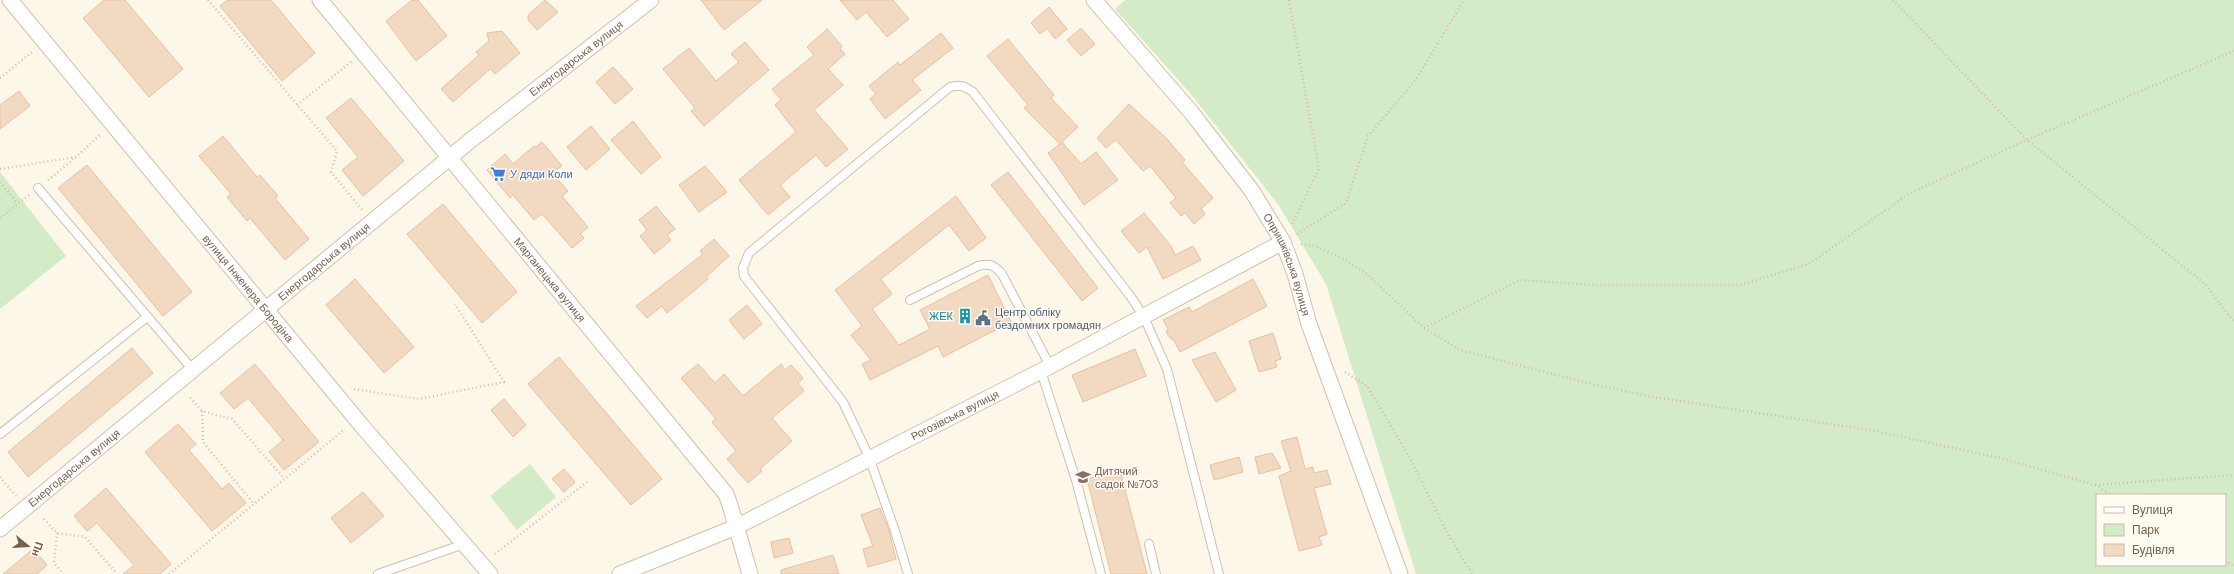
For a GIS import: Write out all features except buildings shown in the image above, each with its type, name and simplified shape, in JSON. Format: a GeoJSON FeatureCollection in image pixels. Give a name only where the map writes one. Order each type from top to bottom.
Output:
{"type":"FeatureCollection","features":[{"type":"Feature","properties":{"kind":"street","name":"вулиця Інженера Бородіна"},"geometry":{"type":"LineString","coordinates":[[10,0],[113,122],[356,419],[490,574]]}},
{"type":"Feature","properties":{"kind":"street","name":"Марганецька вулиця"},"geometry":{"type":"LineString","coordinates":[[320,0],[726,494],[750,574]]}},
{"type":"Feature","properties":{"kind":"street","name":"Енергодарська вулиця"},"geometry":{"type":"LineString","coordinates":[[0,529],[450,158],[651,0]]}},
{"type":"Feature","properties":{"kind":"street","name":"Опришківська вулиця"},"geometry":{"type":"LineString","coordinates":[[1094,0],[1191,112],[1252,190],[1283,242],[1322,358],[1400,574]]}},
{"type":"Feature","properties":{"kind":"street","name":"Рогозівська вулиця"},"geometry":{"type":"LineString","coordinates":[[620,574],[736,527],[869,457],[1046,369],[1283,242]]}},
{"type":"Feature","properties":{"kind":"lane"},"geometry":{"type":"LineString","coordinates":[[908,574],[895,531],[869,457],[843,402],[744,276],[743,268],[749,253],[950,87],[964,86],[973,92],[1132,297],[1144,317],[1167,368],[1219,574]]}},
{"type":"Feature","properties":{"kind":"lane"},"geometry":{"type":"LineString","coordinates":[[38,188],[193,370]]}},
{"type":"Feature","properties":{"kind":"lane"},"geometry":{"type":"LineString","coordinates":[[910,300],[978,266],[986,264],[995,266],[1002,274],[1046,369],[1101,574]]}},
{"type":"Feature","properties":{"kind":"lane"},"geometry":{"type":"LineString","coordinates":[[0,434],[147,317]]}},
{"type":"Feature","properties":{"kind":"lane"},"geometry":{"type":"LineString","coordinates":[[378,574],[464,544]]}},
{"type":"Feature","properties":{"kind":"lane"},"geometry":{"type":"LineString","coordinates":[[1149,544],[1156,574]]}},
{"type":"Feature","properties":{"kind":"path"},"geometry":{"type":"LineString","coordinates":[[208,0],[337,151],[331,172],[367,215]]}},
{"type":"Feature","properties":{"kind":"path"},"geometry":{"type":"LineString","coordinates":[[1283,242],[1319,169],[1289,0]]}},
{"type":"Feature","properties":{"kind":"path"},"geometry":{"type":"LineString","coordinates":[[1283,242],[1346,203],[1368,136],[1414,81],[1464,0]]}},
{"type":"Feature","properties":{"kind":"path"},"geometry":{"type":"LineString","coordinates":[[1893,0],[2027,140],[2205,284],[2234,322]]}},
{"type":"Feature","properties":{"kind":"path"},"geometry":{"type":"LineString","coordinates":[[0,78],[45,41]]}},
{"type":"Feature","properties":{"kind":"path"},"geometry":{"type":"LineString","coordinates":[[1424,328],[1520,280],[1594,285],[1740,285],[1809,264],[1910,193],[2027,140],[2234,52]]}},
{"type":"Feature","properties":{"kind":"path"},"geometry":{"type":"LineString","coordinates":[[297,105],[353,60]]}},
{"type":"Feature","properties":{"kind":"path"},"geometry":{"type":"LineString","coordinates":[[0,169],[76,157],[113,122]]}},
{"type":"Feature","properties":{"kind":"path"},"geometry":{"type":"LineString","coordinates":[[0,182],[17,203]]}},
{"type":"Feature","properties":{"kind":"path"},"geometry":{"type":"LineString","coordinates":[[1283,242],[1316,246],[1342,258],[1367,274],[1424,328],[1460,350],[1583,382],[1653,397],[1870,430],[2000,458],[2095,485],[2110,494]]}},
{"type":"Feature","properties":{"kind":"path"},"geometry":{"type":"LineString","coordinates":[[347,388],[419,399],[504,382],[455,304]]}},
{"type":"Feature","properties":{"kind":"path"},"geometry":{"type":"LineString","coordinates":[[1322,358],[1367,386],[1410,458],[1449,536],[1472,574]]}},
{"type":"Feature","properties":{"kind":"path"},"geometry":{"type":"LineString","coordinates":[[190,398],[202,411],[232,419],[284,478]]}},
{"type":"Feature","properties":{"kind":"path"},"geometry":{"type":"LineString","coordinates":[[202,411],[203,442],[254,504]]}},
{"type":"Feature","properties":{"kind":"path"},"geometry":{"type":"LineString","coordinates":[[169,574],[356,419]]}},
{"type":"Feature","properties":{"kind":"path"},"geometry":{"type":"LineString","coordinates":[[2095,485],[2234,475]]}},
{"type":"Feature","properties":{"kind":"path"},"geometry":{"type":"LineString","coordinates":[[0,477],[25,507]]}},
{"type":"Feature","properties":{"kind":"path"},"geometry":{"type":"LineString","coordinates":[[495,554],[587,482]]}},
{"type":"Feature","properties":{"kind":"path"},"geometry":{"type":"LineString","coordinates":[[44,519],[57,533],[84,537],[117,574]]}},
{"type":"Feature","properties":{"kind":"path"},"geometry":{"type":"LineString","coordinates":[[57,533],[54,563],[63,574]]}},
{"type":"Feature","properties":{"kind":"green space"},"geometry":{"type":"Polygon","coordinates":[[[1125,0],[2234,0],[2234,574],[1416,574],[1326,284],[1278,204],[1190,93],[1115,9],[1125,0]]]}},
{"type":"Feature","properties":{"kind":"green space"},"geometry":{"type":"Polygon","coordinates":[[[0,172],[66,256],[0,309],[0,172]]]}},
{"type":"Feature","properties":{"kind":"green space"},"geometry":{"type":"Polygon","coordinates":[[[530,464],[556,497],[517,530],[490,496],[530,464]]]}},
{"type":"Feature","properties":{"kind":"place","name":"У дяди Коли"},"geometry":{"type":"Point","coordinates":[498,174]}},
{"type":"Feature","properties":{"kind":"place","name":"ЖЕК"},"geometry":{"type":"Point","coordinates":[965,316]}},
{"type":"Feature","properties":{"kind":"place","name":"Центр обліку бездомних громадян"},"geometry":{"type":"Point","coordinates":[983,318]}},
{"type":"Feature","properties":{"kind":"place","name":"Дитячий садок №703"},"geometry":{"type":"Point","coordinates":[1083,477]}}]}
